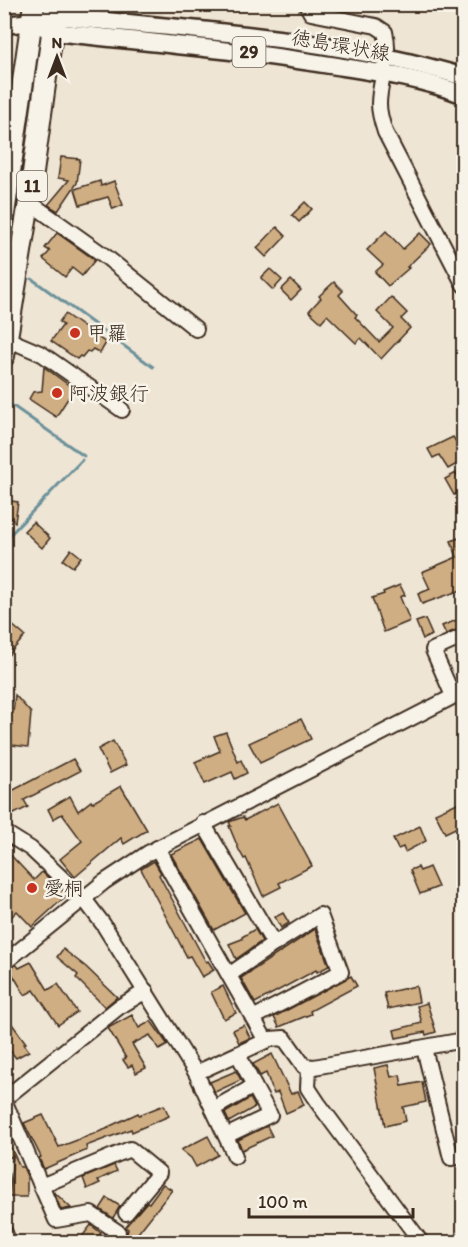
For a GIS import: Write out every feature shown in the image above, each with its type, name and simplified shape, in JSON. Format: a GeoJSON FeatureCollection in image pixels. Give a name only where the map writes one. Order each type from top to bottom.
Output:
{"type":"FeatureCollection","features":[{"type":"Feature","properties":{"kind":"highway","name":"11"},"geometry":{"type":"LineString","coordinates":[[4,214],[33,13]]}},
{"type":"Feature","properties":{"kind":"highway","name":"11"},"geometry":{"type":"LineString","coordinates":[[6,347],[55,17]]}},
{"type":"Feature","properties":{"kind":"main road","name":"徳島環状線"},"geometry":{"type":"LineString","coordinates":[[4,25],[33,13],[272,38],[386,65],[464,77]]}},
{"type":"Feature","properties":{"kind":"main road","name":"徳島環状線"},"geometry":{"type":"LineString","coordinates":[[386,65],[419,81],[464,95]]}},
{"type":"Feature","properties":{"kind":"street"},"geometry":{"type":"LineString","coordinates":[[306,4],[311,13],[382,29],[387,39],[386,65],[379,100],[380,116],[385,132],[464,285]]}},
{"type":"Feature","properties":{"kind":"street"},"geometry":{"type":"LineString","coordinates":[[29,202],[105,256],[196,329]]}},
{"type":"Feature","properties":{"kind":"street"},"geometry":{"type":"LineString","coordinates":[[6,347],[42,354],[122,410]]}},
{"type":"Feature","properties":{"kind":"street"},"geometry":{"type":"LineString","coordinates":[[4,963],[104,882],[158,848],[458,693],[433,650],[464,636]]}},
{"type":"Feature","properties":{"kind":"street"},"geometry":{"type":"LineString","coordinates":[[203,823],[274,944]]}},
{"type":"Feature","properties":{"kind":"street"},"geometry":{"type":"LineString","coordinates":[[4,832],[32,849],[84,899],[103,924],[196,1073],[235,1156]]}},
{"type":"Feature","properties":{"kind":"street"},"geometry":{"type":"LineString","coordinates":[[158,848],[266,1041]]}},
{"type":"Feature","properties":{"kind":"street"},"geometry":{"type":"LineString","coordinates":[[229,975],[320,915],[341,972],[253,1018]]}},
{"type":"Feature","properties":{"kind":"street"},"geometry":{"type":"LineString","coordinates":[[109,1242],[118,1232],[91,1214],[56,1220],[4,1099],[119,1007],[146,991]]}},
{"type":"Feature","properties":{"kind":"street"},"geometry":{"type":"LineString","coordinates":[[196,1073],[266,1041],[284,1038],[304,1066],[314,1068],[464,1040]]}},
{"type":"Feature","properties":{"kind":"street"},"geometry":{"type":"LineString","coordinates":[[424,1048],[451,1158],[464,1156]]}},
{"type":"Feature","properties":{"kind":"street"},"geometry":{"type":"LineString","coordinates":[[226,1136],[270,1115],[238,1054]]}},
{"type":"Feature","properties":{"kind":"street"},"geometry":{"type":"LineString","coordinates":[[309,1067],[308,1088],[421,1242]]}},
{"type":"Feature","properties":{"kind":"street"},"geometry":{"type":"LineString","coordinates":[[213,1109],[255,1086]]}},
{"type":"Feature","properties":{"kind":"street"},"geometry":{"type":"LineString","coordinates":[[41,1186],[130,1149],[159,1173],[126,1213]]}},
{"type":"Feature","properties":{"kind":"street"},"geometry":{"type":"LineString","coordinates":[[4,1231],[9,1242]]}},
{"type":"Feature","properties":{"kind":"building"},"geometry":{"type":"Polygon","coordinates":[[[61,157],[80,159],[77,183],[58,211],[48,205],[69,180],[58,178],[61,157]]]}},
{"type":"Feature","properties":{"kind":"building"},"geometry":{"type":"Polygon","coordinates":[[[100,181],[101,186],[114,181],[123,205],[113,209],[108,197],[80,205],[75,189],[100,181]]]}},
{"type":"Feature","properties":{"kind":"building"},"geometry":{"type":"Polygon","coordinates":[[[305,202],[312,209],[299,222],[292,215],[305,202]]]}},
{"type":"Feature","properties":{"kind":"building"},"geometry":{"type":"Polygon","coordinates":[[[277,227],[286,236],[266,257],[257,248],[277,227]]]}},
{"type":"Feature","properties":{"kind":"building"},"geometry":{"type":"Polygon","coordinates":[[[386,231],[403,249],[420,233],[431,244],[388,286],[375,272],[383,265],[367,250],[386,231]]]}},
{"type":"Feature","properties":{"kind":"building"},"geometry":{"type":"Polygon","coordinates":[[[57,233],[95,260],[82,276],[72,268],[65,277],[43,259],[50,251],[45,248],[57,233]]]}},
{"type":"Feature","properties":{"kind":"building"},"geometry":{"type":"Polygon","coordinates":[[[270,269],[282,280],[273,290],[261,278],[270,269]]]}},
{"type":"Feature","properties":{"kind":"building"},"geometry":{"type":"Polygon","coordinates":[[[291,280],[301,290],[291,300],[281,290],[291,280]]]}},
{"type":"Feature","properties":{"kind":"building"},"geometry":{"type":"Polygon","coordinates":[[[334,282],[343,291],[339,295],[357,315],[355,317],[379,342],[393,328],[377,312],[391,297],[407,313],[401,319],[410,328],[381,359],[361,338],[356,343],[327,315],[321,322],[309,311],[321,298],[319,296],[334,282]]]}},
{"type":"Feature","properties":{"kind":"building","name":"甲羅"},"geometry":{"type":"Polygon","coordinates":[[[65,314],[106,343],[100,353],[93,349],[77,359],[51,341],[63,325],[59,322],[65,314]]]}},
{"type":"Feature","properties":{"kind":"building","name":"阿波銀行"},"geometry":{"type":"Polygon","coordinates":[[[44,367],[74,389],[56,417],[29,399],[33,392],[42,391],[44,367]]]}},
{"type":"Feature","properties":{"kind":"building"},"geometry":{"type":"Polygon","coordinates":[[[453,437],[464,454],[464,460],[448,469],[439,455],[433,458],[428,449],[453,437]]]}},
{"type":"Feature","properties":{"kind":"building"},"geometry":{"type":"Polygon","coordinates":[[[456,473],[464,490],[454,495],[445,479],[456,473]]]}},
{"type":"Feature","properties":{"kind":"building"},"geometry":{"type":"Polygon","coordinates":[[[4,500],[18,502],[15,522],[4,512],[4,500]]]}},
{"type":"Feature","properties":{"kind":"building"},"geometry":{"type":"Polygon","coordinates":[[[33,522],[50,538],[42,548],[24,531],[33,522]]]}},
{"type":"Feature","properties":{"kind":"building"},"geometry":{"type":"Polygon","coordinates":[[[461,537],[464,543],[464,589],[422,604],[418,594],[430,589],[422,572],[457,557],[451,541],[461,537]]]}},
{"type":"Feature","properties":{"kind":"building"},"geometry":{"type":"Polygon","coordinates":[[[71,549],[81,557],[73,567],[63,560],[71,549]]]}},
{"type":"Feature","properties":{"kind":"building"},"geometry":{"type":"Polygon","coordinates":[[[400,585],[405,595],[400,597],[410,621],[384,632],[372,598],[400,585]]]}},
{"type":"Feature","properties":{"kind":"building"},"geometry":{"type":"Polygon","coordinates":[[[464,617],[464,627],[446,634],[442,626],[464,617]]]}},
{"type":"Feature","properties":{"kind":"building"},"geometry":{"type":"Polygon","coordinates":[[[4,618],[25,636],[4,660],[4,618]]]}},
{"type":"Feature","properties":{"kind":"building"},"geometry":{"type":"Polygon","coordinates":[[[425,619],[432,635],[423,639],[416,622],[425,619]]]}},
{"type":"Feature","properties":{"kind":"building"},"geometry":{"type":"Polygon","coordinates":[[[15,695],[31,713],[28,747],[4,744],[4,711],[13,713],[15,695]]]}},
{"type":"Feature","properties":{"kind":"building"},"geometry":{"type":"Polygon","coordinates":[[[301,719],[311,739],[260,763],[249,743],[301,719]]]}},
{"type":"Feature","properties":{"kind":"building"},"geometry":{"type":"Polygon","coordinates":[[[226,732],[238,762],[241,760],[247,773],[235,779],[232,772],[205,784],[195,762],[220,751],[214,736],[226,732]]]}},
{"type":"Feature","properties":{"kind":"building"},"geometry":{"type":"Polygon","coordinates":[[[113,741],[126,765],[110,773],[98,749],[113,741]]]}},
{"type":"Feature","properties":{"kind":"building"},"geometry":{"type":"Polygon","coordinates":[[[73,759],[80,771],[24,800],[28,807],[4,819],[4,795],[73,759]]]}},
{"type":"Feature","properties":{"kind":"building"},"geometry":{"type":"Polygon","coordinates":[[[121,786],[147,830],[124,844],[121,838],[75,877],[60,859],[82,841],[62,814],[53,819],[48,809],[70,796],[78,811],[91,801],[92,803],[121,786]]]}},
{"type":"Feature","properties":{"kind":"building"},"geometry":{"type":"Polygon","coordinates":[[[464,800],[464,816],[460,818],[464,824],[445,833],[435,813],[464,800]]]}},
{"type":"Feature","properties":{"kind":"building"},"geometry":{"type":"Polygon","coordinates":[[[278,803],[312,866],[279,883],[281,887],[263,896],[246,858],[244,859],[239,850],[229,822],[243,817],[245,820],[278,803]]]}},
{"type":"Feature","properties":{"kind":"building"},"geometry":{"type":"Polygon","coordinates":[[[420,826],[426,841],[405,852],[403,847],[398,849],[393,839],[420,826]]]}},
{"type":"Feature","properties":{"kind":"building"},"geometry":{"type":"Polygon","coordinates":[[[202,839],[245,913],[214,930],[171,854],[202,839]]]}},
{"type":"Feature","properties":{"kind":"building","name":"愛桐"},"geometry":{"type":"Polygon","coordinates":[[[4,848],[34,880],[42,872],[67,895],[32,927],[17,911],[4,924],[4,848]]]}},
{"type":"Feature","properties":{"kind":"building"},"geometry":{"type":"Polygon","coordinates":[[[154,861],[161,873],[159,875],[206,962],[208,961],[214,970],[202,977],[190,956],[187,957],[141,869],[154,861]]]}},
{"type":"Feature","properties":{"kind":"building"},"geometry":{"type":"Polygon","coordinates":[[[418,867],[420,871],[429,867],[438,887],[420,894],[410,870],[418,867]]]}},
{"type":"Feature","properties":{"kind":"building"},"geometry":{"type":"Polygon","coordinates":[[[283,913],[289,923],[281,928],[275,917],[283,913]]]}},
{"type":"Feature","properties":{"kind":"building"},"geometry":{"type":"Polygon","coordinates":[[[255,929],[262,941],[236,959],[229,944],[242,939],[255,929]]]}},
{"type":"Feature","properties":{"kind":"building"},"geometry":{"type":"Polygon","coordinates":[[[315,929],[329,966],[317,972],[316,970],[255,1003],[241,978],[315,929]]]}},
{"type":"Feature","properties":{"kind":"building"},"geometry":{"type":"Polygon","coordinates":[[[63,949],[86,967],[117,997],[105,1007],[76,978],[78,975],[57,957],[63,949]]]}},
{"type":"Feature","properties":{"kind":"building"},"geometry":{"type":"Polygon","coordinates":[[[31,962],[48,990],[58,984],[77,1012],[58,1025],[34,990],[25,995],[10,970],[16,964],[19,968],[31,962]]]}},
{"type":"Feature","properties":{"kind":"building"},"geometry":{"type":"Polygon","coordinates":[[[351,976],[357,986],[310,1011],[311,1014],[279,1027],[274,1017],[351,976]]]}},
{"type":"Feature","properties":{"kind":"building"},"geometry":{"type":"Polygon","coordinates":[[[223,986],[236,1013],[224,1019],[211,992],[223,986]]]}},
{"type":"Feature","properties":{"kind":"building"},"geometry":{"type":"Polygon","coordinates":[[[416,986],[419,1002],[388,1009],[384,993],[416,986]]]}},
{"type":"Feature","properties":{"kind":"building"},"geometry":{"type":"Polygon","coordinates":[[[427,1003],[436,1032],[396,1038],[394,1030],[422,1023],[417,1006],[427,1003]]]}},
{"type":"Feature","properties":{"kind":"building"},"geometry":{"type":"Polygon","coordinates":[[[132,1015],[139,1028],[151,1021],[168,1045],[159,1050],[150,1035],[132,1044],[146,1068],[136,1073],[132,1065],[128,1067],[123,1060],[126,1058],[108,1028],[132,1015]]]}},
{"type":"Feature","properties":{"kind":"building"},"geometry":{"type":"Polygon","coordinates":[[[12,1024],[29,1051],[16,1058],[4,1043],[4,1028],[12,1024]]]}},
{"type":"Feature","properties":{"kind":"building"},"geometry":{"type":"Polygon","coordinates":[[[244,1025],[250,1038],[239,1043],[233,1030],[244,1025]]]}},
{"type":"Feature","properties":{"kind":"building"},"geometry":{"type":"Polygon","coordinates":[[[272,1054],[291,1094],[298,1091],[304,1105],[286,1113],[278,1092],[274,1094],[266,1073],[260,1076],[253,1064],[272,1054]]]}},
{"type":"Feature","properties":{"kind":"building"},"geometry":{"type":"Polygon","coordinates":[[[388,1065],[391,1077],[400,1075],[402,1086],[422,1082],[426,1102],[403,1107],[406,1121],[385,1126],[374,1068],[388,1065]]]}},
{"type":"Feature","properties":{"kind":"building"},"geometry":{"type":"Polygon","coordinates":[[[236,1071],[241,1080],[215,1092],[210,1082],[236,1071]]]}},
{"type":"Feature","properties":{"kind":"building"},"geometry":{"type":"Polygon","coordinates":[[[250,1098],[255,1107],[229,1122],[225,1113],[250,1098]]]}},
{"type":"Feature","properties":{"kind":"building"},"geometry":{"type":"Polygon","coordinates":[[[164,1105],[169,1116],[132,1132],[131,1129],[86,1146],[87,1150],[44,1169],[39,1158],[41,1157],[24,1123],[43,1115],[59,1147],[109,1128],[138,1113],[139,1115],[164,1105]]]}},
{"type":"Feature","properties":{"kind":"building"},"geometry":{"type":"Polygon","coordinates":[[[267,1126],[272,1136],[242,1150],[238,1140],[267,1126]]]}},
{"type":"Feature","properties":{"kind":"building"},"geometry":{"type":"Polygon","coordinates":[[[4,1133],[20,1167],[23,1167],[27,1176],[27,1197],[9,1197],[13,1156],[4,1160],[4,1133]]]}},
{"type":"Feature","properties":{"kind":"building"},"geometry":{"type":"Polygon","coordinates":[[[208,1136],[218,1155],[196,1167],[191,1158],[181,1150],[208,1136]]]}},
{"type":"Feature","properties":{"kind":"building"},"geometry":{"type":"Polygon","coordinates":[[[114,1165],[117,1171],[98,1180],[100,1183],[87,1189],[83,1178],[114,1165]]]}},
{"type":"Feature","properties":{"kind":"building"},"geometry":{"type":"Polygon","coordinates":[[[163,1184],[172,1190],[131,1242],[121,1242],[127,1234],[128,1229],[125,1227],[147,1202],[149,1203],[163,1184]]]}},
{"type":"Feature","properties":{"kind":"building"},"geometry":{"type":"Polygon","coordinates":[[[54,1192],[71,1208],[61,1210],[54,1192]]]}},
{"type":"Feature","properties":{"kind":"building"},"geometry":{"type":"Polygon","coordinates":[[[107,1198],[120,1206],[113,1218],[100,1209],[107,1198]]]}},
{"type":"Feature","properties":{"kind":"building"},"geometry":{"type":"Polygon","coordinates":[[[91,1225],[101,1233],[93,1242],[87,1242],[81,1238],[91,1225]]]}},
{"type":"Feature","properties":{"kind":"waterway"},"geometry":{"type":"LineString","coordinates":[[32,279],[153,367]]}},
{"type":"Feature","properties":{"kind":"waterway"},"geometry":{"type":"LineString","coordinates":[[13,406],[84,456]]}},
{"type":"Feature","properties":{"kind":"waterway"},"geometry":{"type":"LineString","coordinates":[[4,541],[82,460]]}},
{"type":"Feature","properties":{"kind":"place","name":"甲羅"},"geometry":{"type":"Point","coordinates":[75,333]}},
{"type":"Feature","properties":{"kind":"place","name":"阿波銀行"},"geometry":{"type":"Point","coordinates":[57,393]}},
{"type":"Feature","properties":{"kind":"place","name":"愛桐"},"geometry":{"type":"Point","coordinates":[32,888]}}]}
